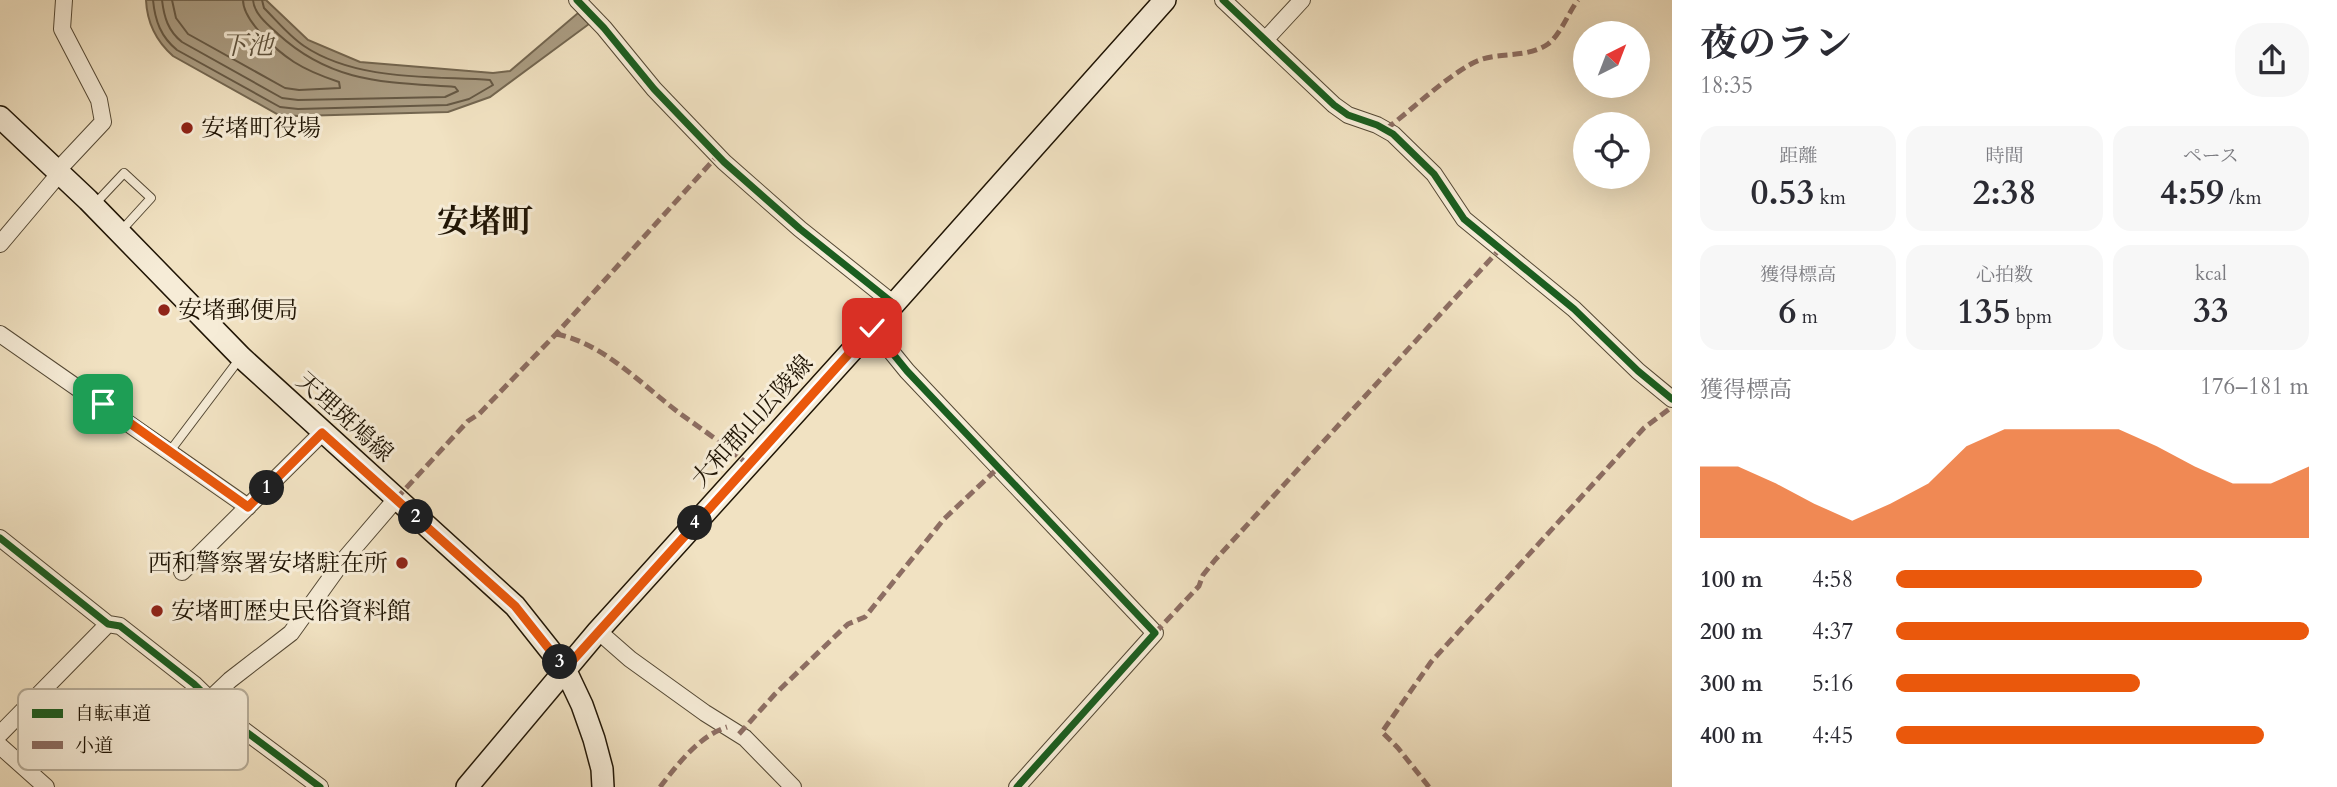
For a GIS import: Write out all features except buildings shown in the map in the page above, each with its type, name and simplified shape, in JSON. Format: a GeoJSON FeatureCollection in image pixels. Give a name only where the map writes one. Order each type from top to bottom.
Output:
{"type":"FeatureCollection","features":[{"type":"Feature","properties":{"kind":"main road","name":"大和郡山広陵線"},"geometry":{"type":"LineString","coordinates":[[467,787],[598,631],[1165,0]]}},
{"type":"Feature","properties":{"kind":"main road","name":"天理斑鳩線"},"geometry":{"type":"LineString","coordinates":[[0,117],[93,206],[241,357],[515,606],[565,669],[594,739],[602,769],[603,787]]}},
{"type":"Feature","properties":{"kind":"street"},"geometry":{"type":"LineString","coordinates":[[0,244],[58,172],[103,122],[99,100],[62,29],[64,0]]}},
{"type":"Feature","properties":{"kind":"street"},"geometry":{"type":"LineString","coordinates":[[577,0],[654,89],[724,162],[800,229],[894,304]]}},
{"type":"Feature","properties":{"kind":"street"},"geometry":{"type":"LineString","coordinates":[[1223,0],[1334,105],[1348,115],[1393,134],[1434,174],[1464,219],[1574,309],[1638,371],[1672,399]]}},
{"type":"Feature","properties":{"kind":"street"},"geometry":{"type":"LineString","coordinates":[[1265,40],[1301,0]]}},
{"type":"Feature","properties":{"kind":"street"},"geometry":{"type":"LineString","coordinates":[[872,328],[907,371],[1156,633],[1017,787]]}},
{"type":"Feature","properties":{"kind":"street"},"geometry":{"type":"LineString","coordinates":[[0,334],[248,507]]}},
{"type":"Feature","properties":{"kind":"street"},"geometry":{"type":"LineString","coordinates":[[182,572],[322,433]]}},
{"type":"Feature","properties":{"kind":"street"},"geometry":{"type":"LineString","coordinates":[[221,689],[291,633],[342,562],[396,499]]}},
{"type":"Feature","properties":{"kind":"street"},"geometry":{"type":"LineString","coordinates":[[0,538],[108,624],[120,626],[199,689]]}},
{"type":"Feature","properties":{"kind":"street"},"geometry":{"type":"LineString","coordinates":[[44,689],[108,624]]}},
{"type":"Feature","properties":{"kind":"street"},"geometry":{"type":"LineString","coordinates":[[598,631],[630,659],[745,738],[793,787]]}},
{"type":"Feature","properties":{"kind":"street"},"geometry":{"type":"LineString","coordinates":[[0,734],[18,716]]}},
{"type":"Feature","properties":{"kind":"street"},"geometry":{"type":"LineString","coordinates":[[248,733],[320,787]]}},
{"type":"Feature","properties":{"kind":"street"},"geometry":{"type":"LineString","coordinates":[[0,746],[18,762]]}},
{"type":"Feature","properties":{"kind":"street"},"geometry":{"type":"LineString","coordinates":[[27,770],[46,787]]}},
{"type":"Feature","properties":{"kind":"lane"},"geometry":{"type":"LineString","coordinates":[[93,206],[124,173],[151,198],[119,232]]}},
{"type":"Feature","properties":{"kind":"lane"},"geometry":{"type":"LineString","coordinates":[[170,451],[241,357]]}},
{"type":"Feature","properties":{"kind":"water","name":"下池"},"geometry":{"type":"Polygon","coordinates":[[[146,0],[266,0],[308,40],[360,62],[493,73],[510,71],[578,13],[589,24],[490,97],[448,112],[297,116],[277,114],[173,56],[154,31],[146,0]]]}},
{"type":"Feature","properties":{"kind":"marked path"},"geometry":{"type":"LineString","coordinates":[[1386,129],[1438,86],[1471,64],[1490,57],[1530,52],[1548,44],[1557,35],[1578,0]]}},
{"type":"Feature","properties":{"kind":"marked path"},"geometry":{"type":"LineString","coordinates":[[396,499],[468,421],[479,414],[556,334],[718,155]]}},
{"type":"Feature","properties":{"kind":"marked path"},"geometry":{"type":"LineString","coordinates":[[1155,633],[1199,586],[1203,575],[1215,560],[1499,250]]}},
{"type":"Feature","properties":{"kind":"marked path"},"geometry":{"type":"LineString","coordinates":[[556,334],[590,346],[605,355],[747,464]]}},
{"type":"Feature","properties":{"kind":"marked path"},"geometry":{"type":"LineString","coordinates":[[1429,787],[1382,732],[1431,662],[1644,428],[1672,407]]}},
{"type":"Feature","properties":{"kind":"marked path"},"geometry":{"type":"LineString","coordinates":[[739,734],[775,694],[848,624],[865,617],[944,519],[998,468]]}},
{"type":"Feature","properties":{"kind":"marked path"},"geometry":{"type":"LineString","coordinates":[[660,787],[698,744],[727,727]]}},
{"type":"Feature","properties":{"kind":"cycle path"},"geometry":{"type":"LineString","coordinates":[[577,0],[654,89],[724,162],[800,229],[894,304]]}},
{"type":"Feature","properties":{"kind":"cycle path"},"geometry":{"type":"LineString","coordinates":[[1223,0],[1334,105],[1348,115],[1393,134],[1434,174],[1464,219],[1574,309],[1638,371],[1672,399]]}},
{"type":"Feature","properties":{"kind":"cycle path"},"geometry":{"type":"LineString","coordinates":[[872,328],[907,371],[1155,633],[1017,787]]}},
{"type":"Feature","properties":{"kind":"cycle path"},"geometry":{"type":"LineString","coordinates":[[0,538],[108,624],[120,626],[199,689]]}},
{"type":"Feature","properties":{"kind":"cycle path"},"geometry":{"type":"LineString","coordinates":[[248,733],[320,787]]}},
{"type":"Feature","properties":{"kind":"place","name":"安堵町役場"},"geometry":{"type":"Point","coordinates":[187,128]}},
{"type":"Feature","properties":{"kind":"place","name":"安堵郵便局"},"geometry":{"type":"Point","coordinates":[164,310]}},
{"type":"Feature","properties":{"kind":"place","name":"西和警察署安堵駐在所"},"geometry":{"type":"Point","coordinates":[402,563]}},
{"type":"Feature","properties":{"kind":"place","name":"安堵町歴史民俗資料館"},"geometry":{"type":"Point","coordinates":[157,611]}},
{"type":"Feature","properties":{"kind":"district","name":"安堵町"},"geometry":{"type":"Point","coordinates":[485,221]}},
{"type":"Feature","properties":{"kind":"route"},"geometry":{"type":"LineString","coordinates":[[103,404],[248,507],[322,433],[515,606],[565,669],[872,328]]}}]}
